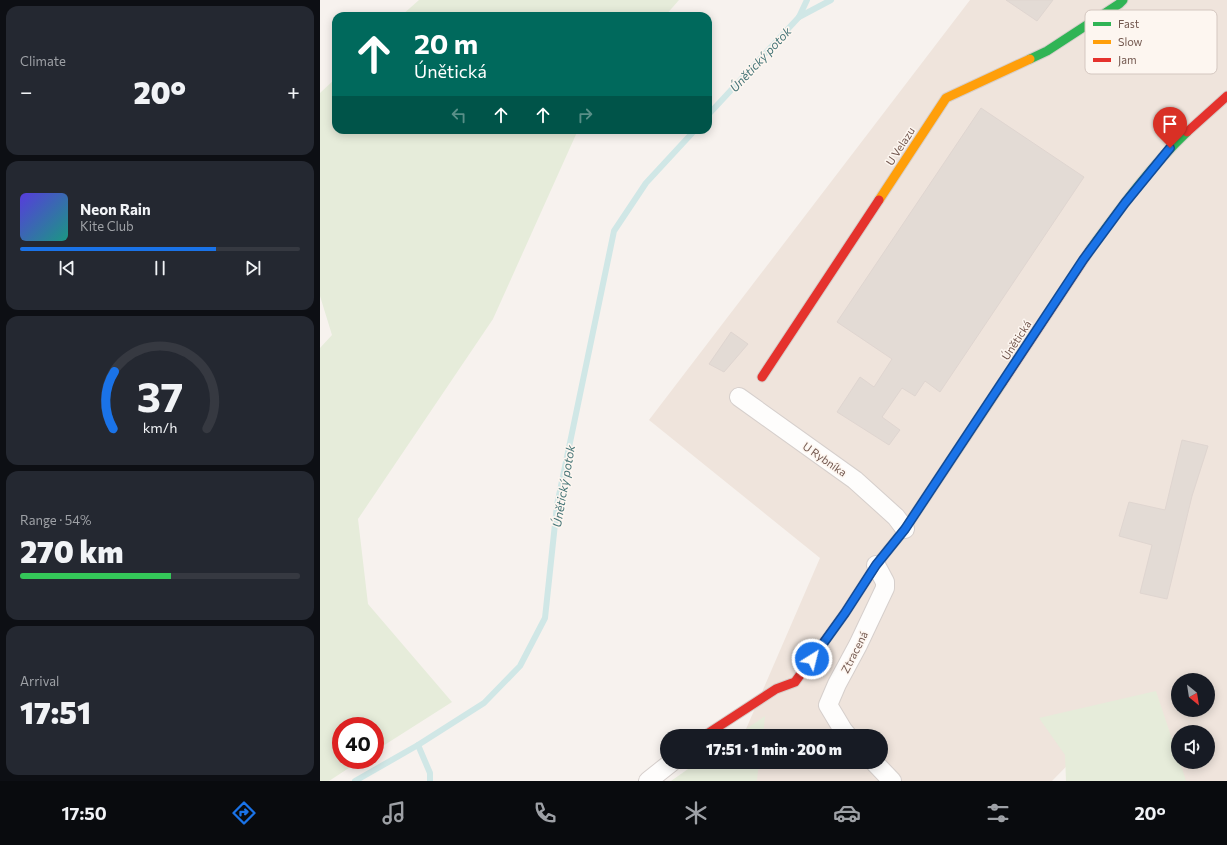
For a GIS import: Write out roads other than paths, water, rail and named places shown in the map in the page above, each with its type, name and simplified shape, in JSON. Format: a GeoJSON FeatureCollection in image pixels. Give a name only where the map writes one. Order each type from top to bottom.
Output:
{"type":"FeatureCollection","features":[{"type":"Feature","properties":{"kind":"street","name":"U Velazu"},"geometry":{"type":"LineString","coordinates":[[1110,10],[1123,0]]}},
{"type":"Feature","properties":{"kind":"street","name":"U Velazu"},"geometry":{"type":"LineString","coordinates":[[762,377],[946,98],[1047,51],[1085,26]]}},
{"type":"Feature","properties":{"kind":"street","name":"Únětická"},"geometry":{"type":"LineString","coordinates":[[715,729],[776,689],[796,682],[845,613],[876,565],[905,529],[1083,260],[1125,203],[1170,148],[1227,96]]}},
{"type":"Feature","properties":{"kind":"street","name":"U Rybníka"},"geometry":{"type":"LineString","coordinates":[[738,397],[855,480],[896,517],[905,529]]}},
{"type":"Feature","properties":{"kind":"street","name":"Ztracená"},"geometry":{"type":"LineString","coordinates":[[842,729],[828,705],[885,588],[885,582],[876,565]]}},
{"type":"Feature","properties":{"kind":"street"},"geometry":{"type":"LineString","coordinates":[[648,781],[663,769]]}},
{"type":"Feature","properties":{"kind":"street"},"geometry":{"type":"LineString","coordinates":[[881,769],[892,781]]}},
{"type":"Feature","properties":{"kind":"waterway","name":"Únětický potok"},"geometry":{"type":"LineString","coordinates":[[712,111],[799,17],[807,0]]}},
{"type":"Feature","properties":{"kind":"waterway"},"geometry":{"type":"LineString","coordinates":[[799,17],[831,0]]}},
{"type":"Feature","properties":{"kind":"waterway","name":"Únětický potok"},"geometry":{"type":"LineString","coordinates":[[355,781],[418,745],[484,703],[520,666],[545,618],[557,505],[614,231],[646,183],[691,134]]}},
{"type":"Feature","properties":{"kind":"waterway"},"geometry":{"type":"LineString","coordinates":[[418,745],[430,773],[430,781]]}}]}
